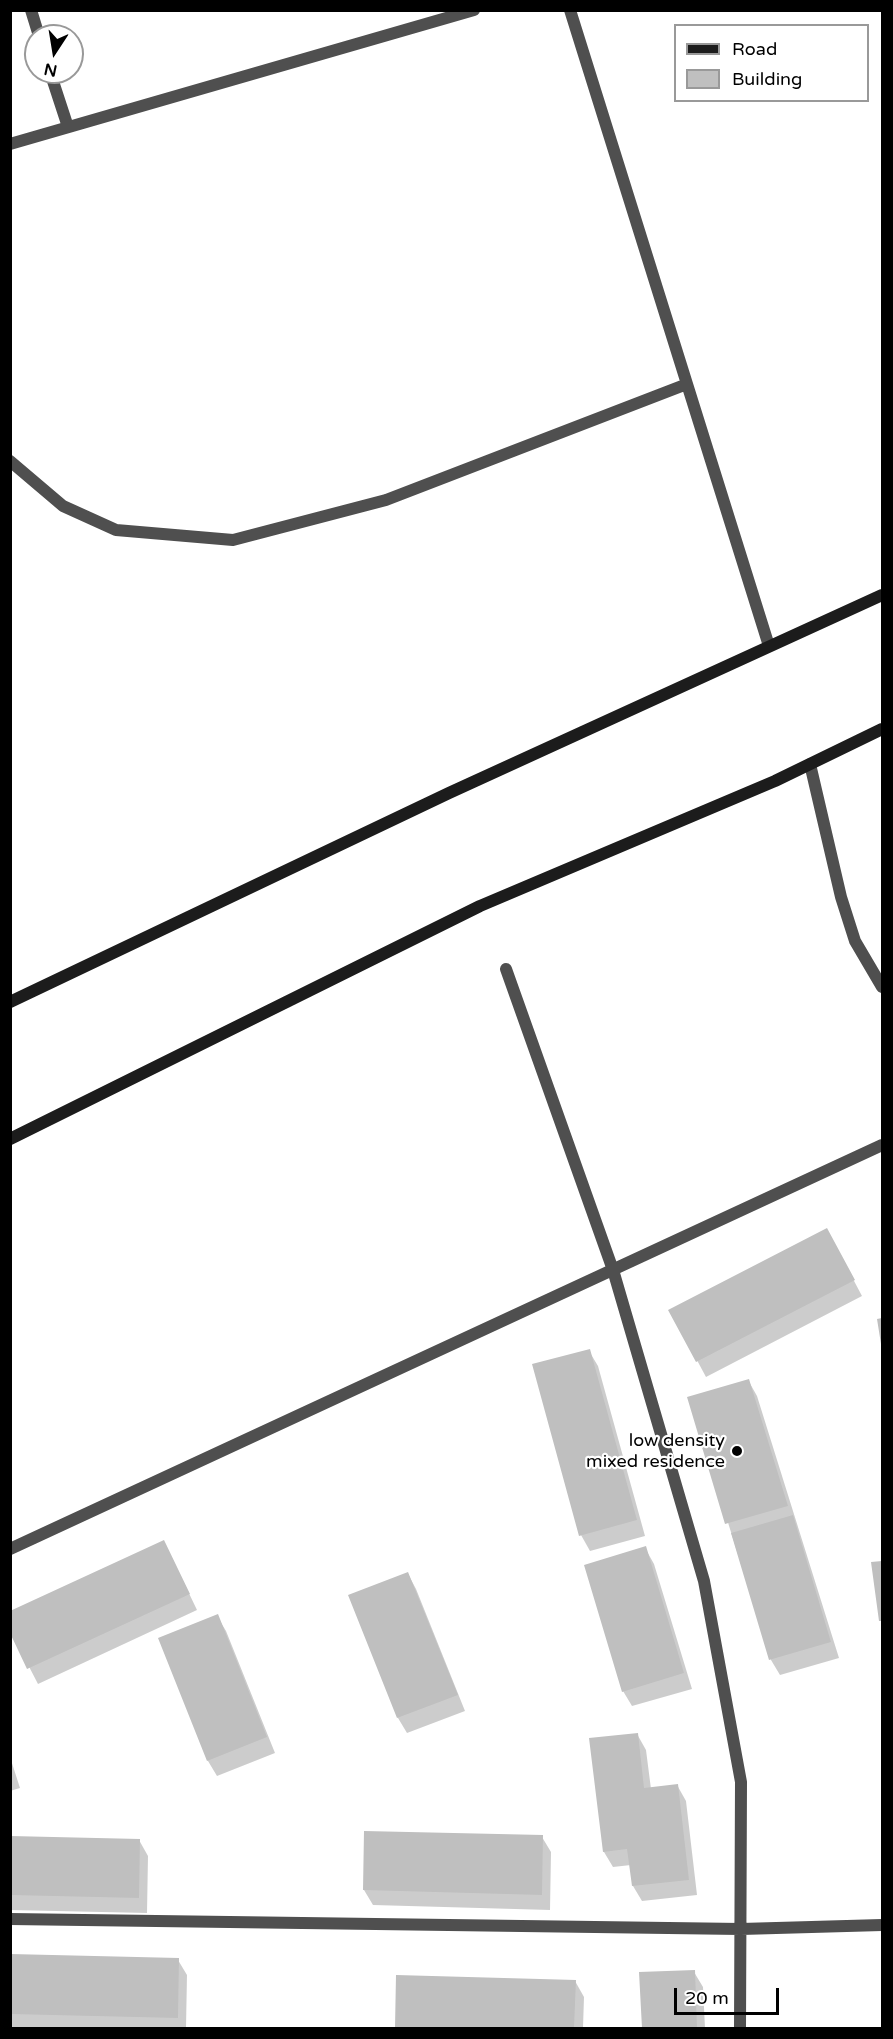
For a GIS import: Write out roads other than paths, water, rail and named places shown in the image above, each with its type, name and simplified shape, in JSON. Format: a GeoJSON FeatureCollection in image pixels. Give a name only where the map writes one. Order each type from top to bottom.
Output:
{"type":"FeatureCollection","features":[{"type":"Feature","properties":{"kind":"main road"},"geometry":{"type":"LineString","coordinates":[[10,1002],[449,793],[882,595]]}},
{"type":"Feature","properties":{"kind":"main road"},"geometry":{"type":"LineString","coordinates":[[10,1139],[480,906],[810,764],[882,729]]}},
{"type":"Feature","properties":{"kind":"street"},"geometry":{"type":"LineString","coordinates":[[10,144],[474,10]]}},
{"type":"Feature","properties":{"kind":"street"},"geometry":{"type":"LineString","coordinates":[[570,10],[769,646]]}},
{"type":"Feature","properties":{"kind":"street"},"geometry":{"type":"LineString","coordinates":[[54,84],[68,127]]}},
{"type":"Feature","properties":{"kind":"street"},"geometry":{"type":"LineString","coordinates":[[10,461],[63,507],[116,530],[233,540],[386,500],[687,384]]}},
{"type":"Feature","properties":{"kind":"street"},"geometry":{"type":"LineString","coordinates":[[810,764],[841,897],[855,941],[882,987]]}},
{"type":"Feature","properties":{"kind":"street"},"geometry":{"type":"LineString","coordinates":[[506,969],[613,1270],[704,1581],[741,1782],[740,2028]]}},
{"type":"Feature","properties":{"kind":"street"},"geometry":{"type":"LineString","coordinates":[[10,1549],[882,1145]]}},
{"type":"Feature","properties":{"kind":"street"},"geometry":{"type":"LineString","coordinates":[[10,1919],[741,1929],[882,1925]]}},
{"type":"Feature","properties":{"kind":"place","name":"low density mixed residence"},"geometry":{"type":"Point","coordinates":[737,1451]}}]}
